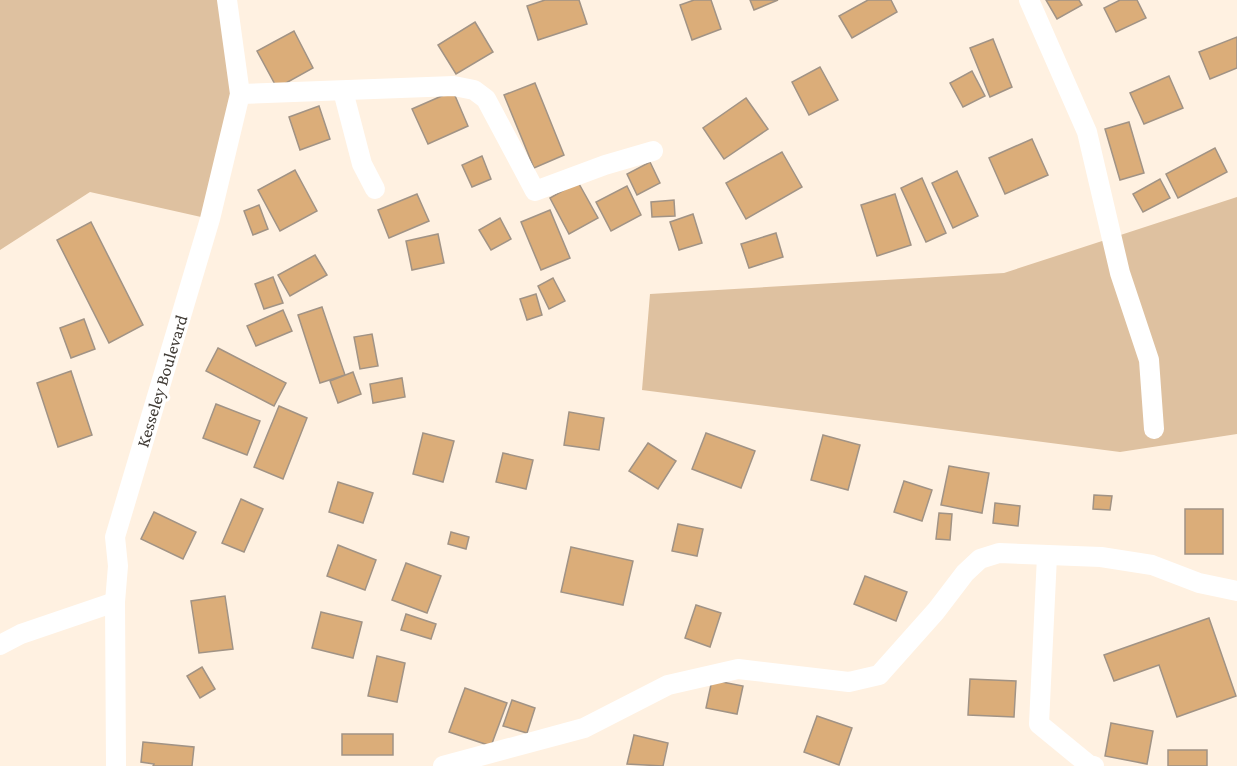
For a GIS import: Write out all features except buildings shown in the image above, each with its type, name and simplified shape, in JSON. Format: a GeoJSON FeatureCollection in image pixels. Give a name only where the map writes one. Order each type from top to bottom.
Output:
{"type":"FeatureCollection","features":[{"type":"Feature","properties":{"kind":"street","name":"Kesseley Boulevard"},"geometry":{"type":"LineString","coordinates":[[116,766],[115,602],[118,566],[115,537],[210,219],[240,94],[227,0]]}},
{"type":"Feature","properties":{"kind":"street"},"geometry":{"type":"LineString","coordinates":[[1029,0],[1087,132],[1120,273],[1149,360],[1154,429]]}},
{"type":"Feature","properties":{"kind":"street"},"geometry":{"type":"LineString","coordinates":[[240,94],[454,86],[474,90],[486,99],[535,191],[605,165],[653,151]]}},
{"type":"Feature","properties":{"kind":"street"},"geometry":{"type":"LineString","coordinates":[[343,91],[362,164],[375,189]]}},
{"type":"Feature","properties":{"kind":"street"},"geometry":{"type":"LineString","coordinates":[[443,766],[584,728],[668,685],[738,669],[849,682],[879,675],[980,559],[999,553],[1101,557],[1152,565],[1199,584],[1237,591]]}},
{"type":"Feature","properties":{"kind":"street"},"geometry":{"type":"LineString","coordinates":[[1047,556],[1039,724],[1094,766]]}},
{"type":"Feature","properties":{"kind":"street"},"geometry":{"type":"LineString","coordinates":[[0,645],[21,634],[115,602]]}},
{"type":"Feature","properties":{"kind":"shaded area"},"geometry":{"type":"Polygon","coordinates":[[[0,0],[227,0],[240,94],[210,219],[90,192],[0,250],[0,0]]]}},
{"type":"Feature","properties":{"kind":"shaded area"},"geometry":{"type":"Polygon","coordinates":[[[1237,197],[1237,434],[1120,452],[642,390],[650,294],[1004,273],[1237,197]]]}}]}
